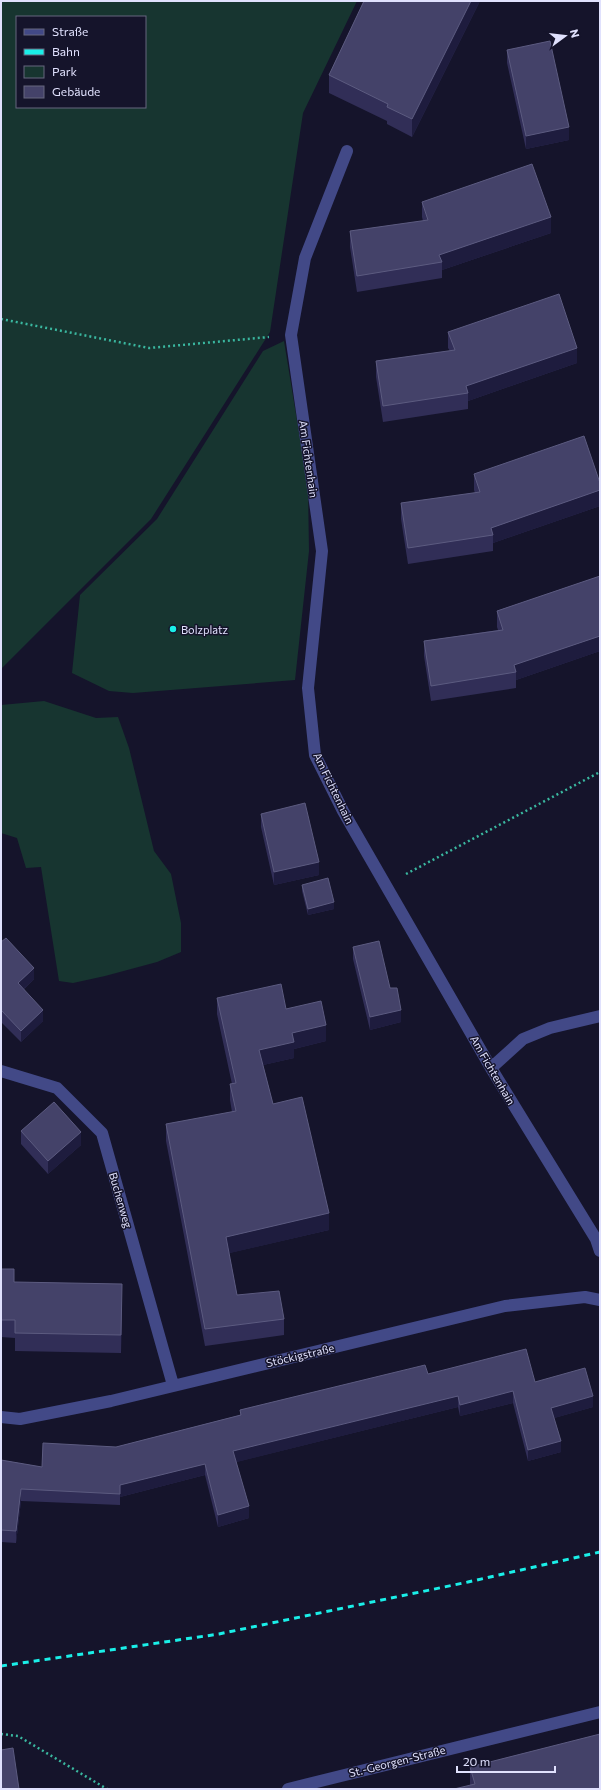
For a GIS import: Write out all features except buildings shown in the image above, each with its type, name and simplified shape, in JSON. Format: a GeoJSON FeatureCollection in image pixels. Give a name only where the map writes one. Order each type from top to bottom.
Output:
{"type":"FeatureCollection","features":[{"type":"Feature","properties":{"kind":"street","name":"Am Fichtenhain"},"geometry":{"type":"LineString","coordinates":[[347,151],[305,258],[291,335],[322,552],[308,688],[315,755],[343,811],[491,1068],[596,1239],[600,1251]]}},
{"type":"Feature","properties":{"kind":"street"},"geometry":{"type":"LineString","coordinates":[[491,1068],[524,1039],[550,1028],[600,1016]]}},
{"type":"Feature","properties":{"kind":"street","name":"Buchenweg"},"geometry":{"type":"LineString","coordinates":[[1,1071],[57,1088],[102,1134],[173,1385]]}},
{"type":"Feature","properties":{"kind":"street","name":"Stöckigstraße"},"geometry":{"type":"LineString","coordinates":[[1,1417],[20,1419],[111,1401],[505,1306],[585,1297],[600,1300]]}},
{"type":"Feature","properties":{"kind":"street","name":"St.-Georgen-Straße"},"geometry":{"type":"LineString","coordinates":[[288,1789],[600,1712]]}},
{"type":"Feature","properties":{"kind":"path"},"geometry":{"type":"LineString","coordinates":[[1,318],[149,348],[291,335]]}},
{"type":"Feature","properties":{"kind":"path"},"geometry":{"type":"LineString","coordinates":[[386,884],[600,772]]}},
{"type":"Feature","properties":{"kind":"path"},"geometry":{"type":"LineString","coordinates":[[1,1734],[18,1736],[108,1789]]}},
{"type":"Feature","properties":{"kind":"green space"},"geometry":{"type":"Polygon","coordinates":[[[1,1],[357,1],[303,113],[270,332],[151,519],[1,669],[1,1]]]}},
{"type":"Feature","properties":{"kind":"green space"},"geometry":{"type":"Polygon","coordinates":[[[284,341],[308,488],[309,551],[295,680],[133,693],[109,691],[72,673],[80,595],[157,519],[263,351],[284,341]]]}},
{"type":"Feature","properties":{"kind":"green space"},"geometry":{"type":"Polygon","coordinates":[[[44,701],[96,718],[118,717],[129,748],[154,851],[171,874],[181,923],[181,952],[157,962],[105,976],[73,983],[59,981],[41,867],[26,868],[17,838],[1,833],[1,705],[44,701]]]}},
{"type":"Feature","properties":{"kind":"railway"},"geometry":{"type":"LineString","coordinates":[[1,1666],[219,1634],[468,1582],[600,1552]]}},
{"type":"Feature","properties":{"kind":"place","name":"Bolzplatz"},"geometry":{"type":"Point","coordinates":[173,629]}}]}
